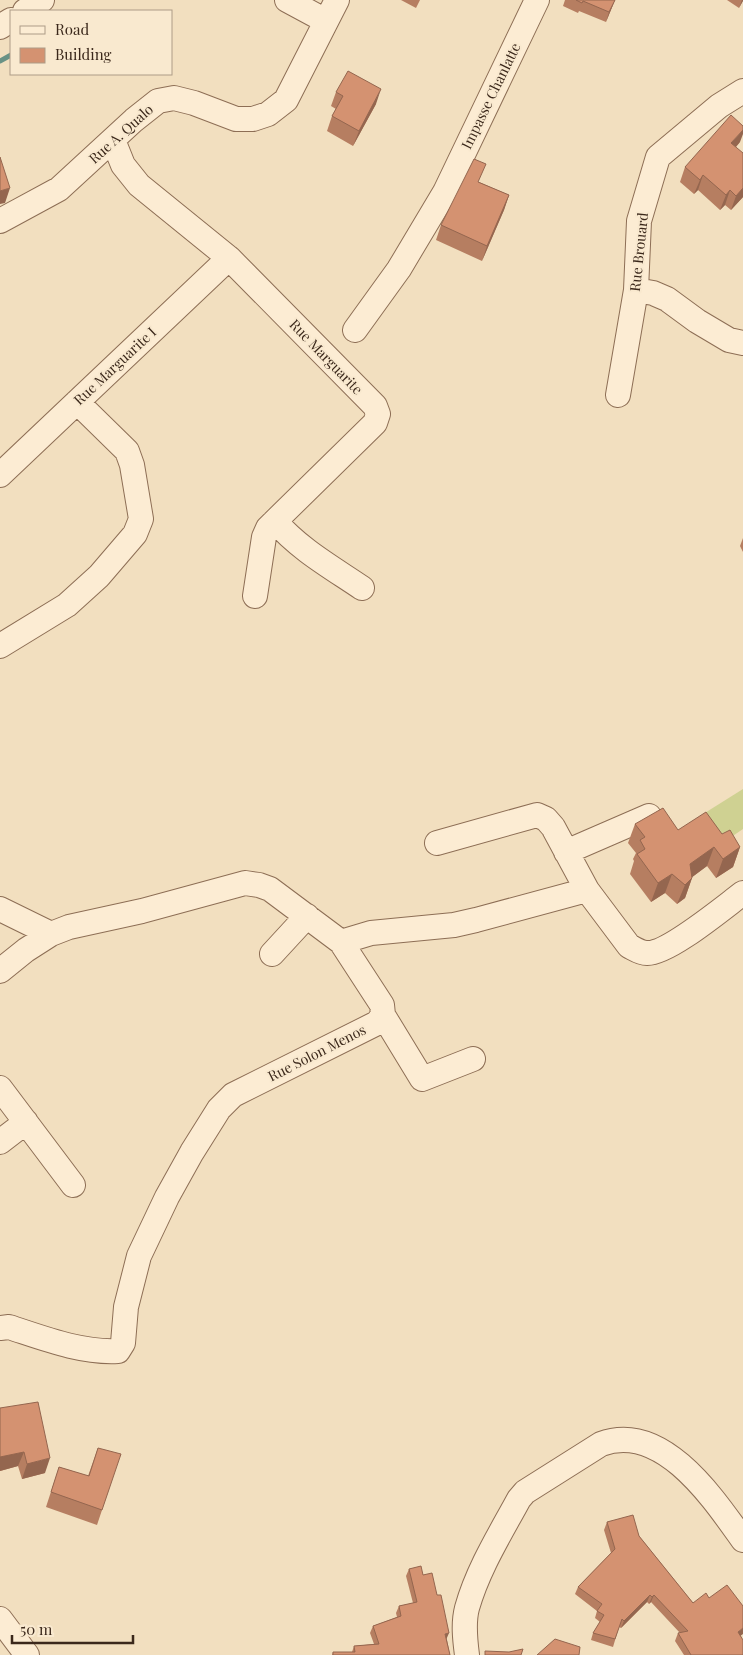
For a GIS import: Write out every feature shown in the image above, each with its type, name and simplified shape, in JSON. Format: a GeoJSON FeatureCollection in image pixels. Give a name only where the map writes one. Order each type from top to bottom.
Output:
{"type":"FeatureCollection","features":[{"type":"Feature","properties":{"kind":"street"},"geometry":{"type":"LineString","coordinates":[[26,10],[42,0]]}},
{"type":"Feature","properties":{"kind":"street"},"geometry":{"type":"LineString","coordinates":[[288,0],[326,21]]}},
{"type":"Feature","properties":{"kind":"street","name":"Rue A. Qualo"},"geometry":{"type":"LineString","coordinates":[[0,220],[59,189],[134,120],[158,101],[174,98],[194,103],[236,119],[252,119],[268,114],[286,100],[337,0]]}},
{"type":"Feature","properties":{"kind":"street","name":"Impasse Chanlatte"},"geometry":{"type":"LineString","coordinates":[[355,330],[398,269],[445,192],[537,0]]}},
{"type":"Feature","properties":{"kind":"street","name":"Rue Brouard"},"geometry":{"type":"LineString","coordinates":[[618,396],[636,290],[639,221],[658,157],[719,106],[743,91]]}},
{"type":"Feature","properties":{"kind":"street","name":"Rue Marguarite"},"geometry":{"type":"LineString","coordinates":[[113,140],[124,165],[139,185],[229,258],[375,406],[378,414],[375,423],[268,528],[264,536],[255,596]]}},
{"type":"Feature","properties":{"kind":"street","name":"Rue Marguarite I"},"geometry":{"type":"LineString","coordinates":[[0,475],[229,258]]}},
{"type":"Feature","properties":{"kind":"street"},"geometry":{"type":"LineString","coordinates":[[636,290],[653,293],[668,299],[697,321],[729,340],[743,343]]}},
{"type":"Feature","properties":{"kind":"street"},"geometry":{"type":"LineString","coordinates":[[0,646],[67,604],[93,582],[135,534],[141,519],[132,465],[127,451],[77,402]]}},
{"type":"Feature","properties":{"kind":"street"},"geometry":{"type":"LineString","coordinates":[[275,521],[302,548],[362,588]]}},
{"type":"Feature","properties":{"kind":"street"},"geometry":{"type":"LineString","coordinates":[[437,843],[536,815],[546,819],[554,827],[586,890],[629,946],[636,951],[648,954],[660,951],[675,943],[743,893]]}},
{"type":"Feature","properties":{"kind":"street"},"geometry":{"type":"LineString","coordinates":[[566,852],[649,816]]}},
{"type":"Feature","properties":{"kind":"street"},"geometry":{"type":"LineString","coordinates":[[0,972],[26,950],[51,934],[69,927],[142,911],[246,883],[259,884],[307,916],[341,942],[382,1005],[383,1015],[422,1079],[473,1059]]}},
{"type":"Feature","properties":{"kind":"street"},"geometry":{"type":"LineString","coordinates":[[341,942],[371,933],[454,925],[586,890]]}},
{"type":"Feature","properties":{"kind":"street"},"geometry":{"type":"LineString","coordinates":[[0,909],[51,934]]}},
{"type":"Feature","properties":{"kind":"street"},"geometry":{"type":"LineString","coordinates":[[272,954],[307,916]]}},
{"type":"Feature","properties":{"kind":"street","name":"Rue Solon Menos"},"geometry":{"type":"LineString","coordinates":[[0,1328],[8,1327],[65,1344],[108,1352],[118,1351],[123,1342],[126,1307],[139,1256],[167,1197],[219,1109],[234,1095],[377,1022],[383,1015]]}},
{"type":"Feature","properties":{"kind":"street"},"geometry":{"type":"LineString","coordinates":[[0,1088],[73,1185]]}},
{"type":"Feature","properties":{"kind":"street"},"geometry":{"type":"LineString","coordinates":[[0,1142],[26,1122]]}},
{"type":"Feature","properties":{"kind":"street"},"geometry":{"type":"LineString","coordinates":[[468,1655],[465,1640],[467,1610],[483,1564],[519,1499],[525,1492],[601,1444],[613,1440],[628,1440],[657,1448],[681,1466],[705,1488],[743,1540]]}},
{"type":"Feature","properties":{"kind":"street"},"geometry":{"type":"LineString","coordinates":[[0,1619],[27,1655]]}},
{"type":"Feature","properties":{"kind":"green space"},"geometry":{"type":"Polygon","coordinates":[[[743,789],[743,829],[718,846],[700,816],[743,789]]]}},
{"type":"Feature","properties":{"kind":"building"},"geometry":{"type":"Polygon","coordinates":[[[576,0],[615,0],[609,12],[576,0]]]}},
{"type":"Feature","properties":{"kind":"building"},"geometry":{"type":"Polygon","coordinates":[[[348,71],[381,89],[359,131],[332,116],[343,96],[336,92],[348,71]]]}},
{"type":"Feature","properties":{"kind":"building"},"geometry":{"type":"Polygon","coordinates":[[[731,115],[743,126],[743,130],[731,143],[743,153],[743,188],[736,196],[730,190],[726,195],[703,175],[700,180],[685,167],[731,115]]]}},
{"type":"Feature","properties":{"kind":"building"},"geometry":{"type":"Polygon","coordinates":[[[0,157],[10,188],[0,191],[0,157]]]}},
{"type":"Feature","properties":{"kind":"building"},"geometry":{"type":"Polygon","coordinates":[[[474,159],[486,164],[478,182],[509,195],[487,246],[441,225],[474,159]]]}},
{"type":"Feature","properties":{"kind":"building"},"geometry":{"type":"Polygon","coordinates":[[[663,808],[678,830],[706,812],[722,834],[730,830],[740,847],[723,859],[714,847],[690,864],[692,878],[685,885],[672,874],[658,883],[637,854],[645,849],[640,840],[645,837],[635,824],[663,808]]]}},
{"type":"Feature","properties":{"kind":"building"},"geometry":{"type":"Polygon","coordinates":[[[38,1402],[50,1458],[27,1464],[24,1452],[0,1457],[0,1408],[38,1402]]]}},
{"type":"Feature","properties":{"kind":"building"},"geometry":{"type":"Polygon","coordinates":[[[98,1448],[121,1454],[102,1510],[51,1492],[59,1467],[89,1476],[98,1448]]]}},
{"type":"Feature","properties":{"kind":"building"},"geometry":{"type":"Polygon","coordinates":[[[633,1515],[639,1536],[693,1603],[706,1593],[709,1598],[727,1585],[743,1606],[743,1628],[738,1632],[743,1640],[743,1655],[691,1655],[678,1633],[688,1631],[654,1595],[652,1597],[650,1595],[624,1621],[622,1619],[615,1639],[593,1633],[604,1615],[597,1611],[602,1604],[578,1587],[615,1549],[607,1522],[633,1515]]]}},
{"type":"Feature","properties":{"kind":"building"},"geometry":{"type":"Polygon","coordinates":[[[421,1566],[423,1575],[432,1573],[437,1595],[441,1595],[449,1633],[445,1634],[450,1655],[333,1655],[333,1652],[355,1652],[354,1646],[379,1644],[373,1626],[401,1616],[399,1606],[417,1602],[409,1569],[421,1566]]]}},
{"type":"Feature","properties":{"kind":"building"},"geometry":{"type":"Polygon","coordinates":[[[555,1639],[580,1647],[579,1655],[537,1655],[555,1639]]]}},
{"type":"Feature","properties":{"kind":"building"},"geometry":{"type":"Polygon","coordinates":[[[523,1649],[521,1655],[485,1655],[485,1651],[509,1652],[523,1649]]]}},
{"type":"Feature","properties":{"kind":"waterway"},"geometry":{"type":"LineString","coordinates":[[0,61],[10,56]]}}]}
